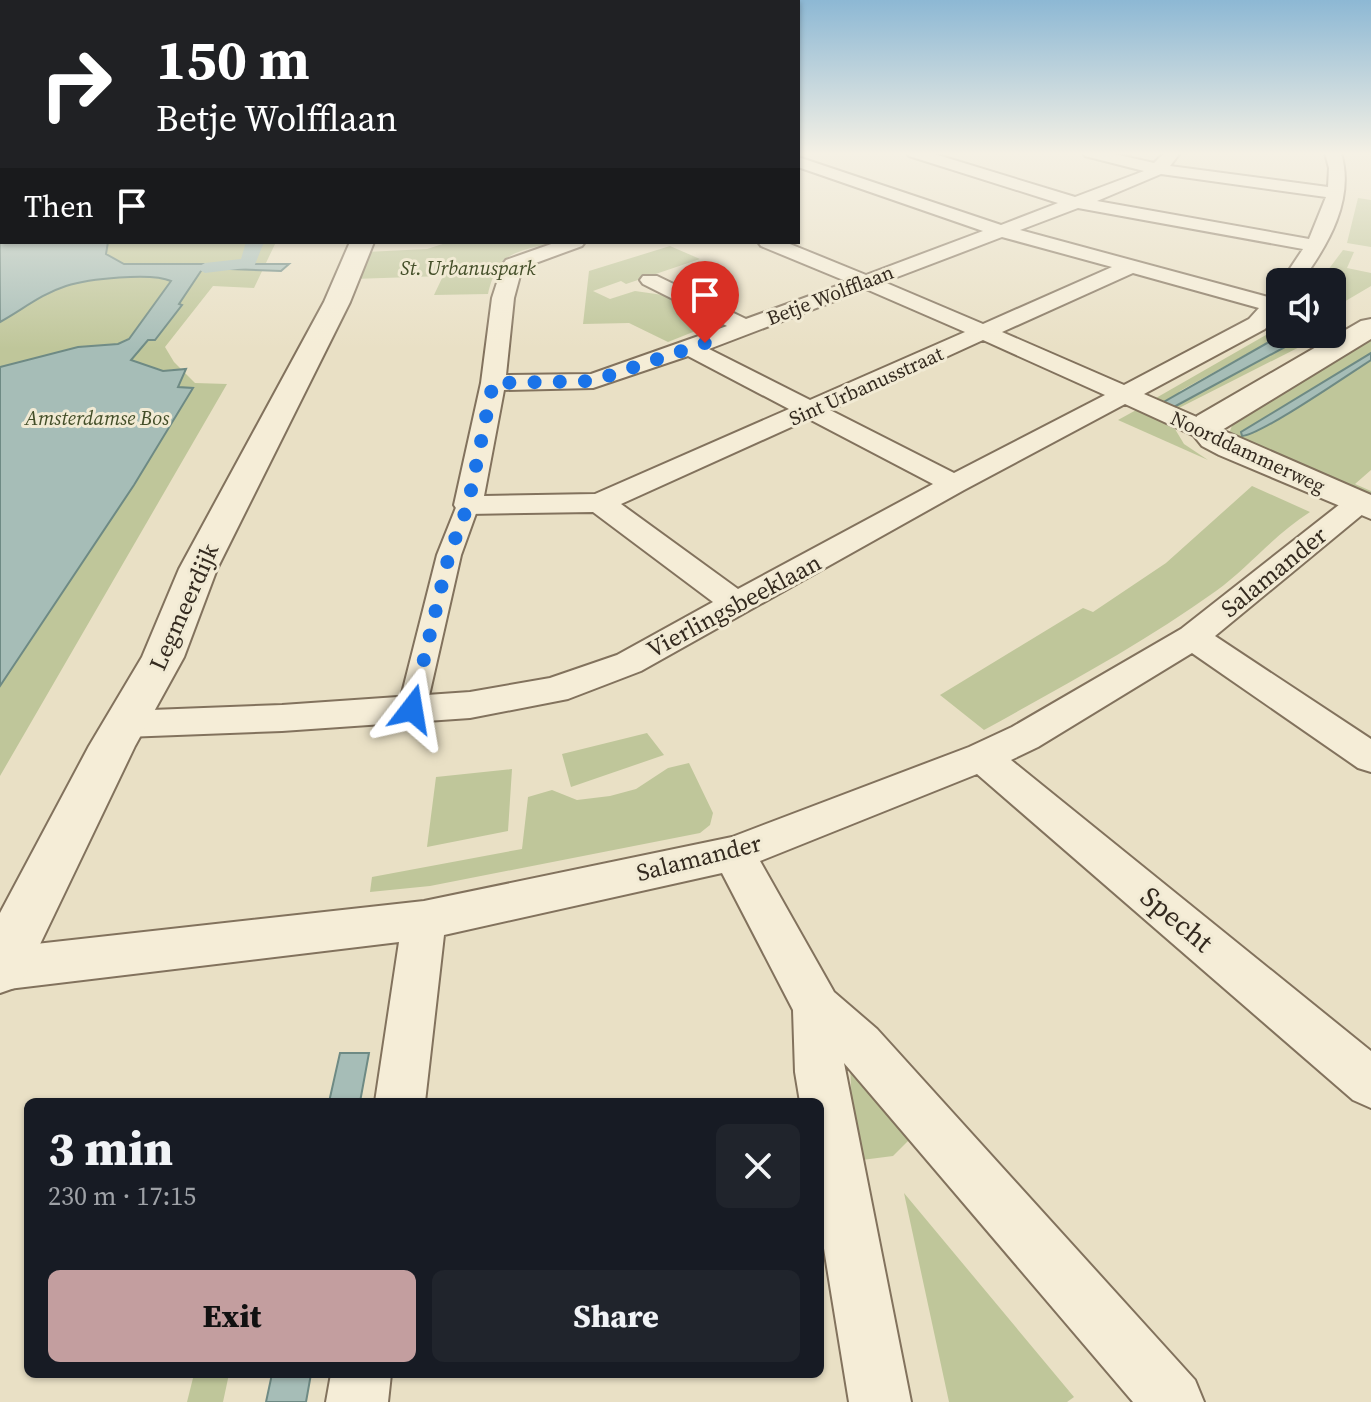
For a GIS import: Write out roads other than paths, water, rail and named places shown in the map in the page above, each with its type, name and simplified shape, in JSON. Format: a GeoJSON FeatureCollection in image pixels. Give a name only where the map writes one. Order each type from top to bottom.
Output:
{"type":"FeatureCollection","features":[{"type":"Feature","properties":{"kind":"street"},"geometry":{"type":"LineString","coordinates":[[964,218],[1129,267],[1266,298]]}},
{"type":"Feature","properties":{"kind":"street","name":"Betje Wolfflaan"},"geometry":{"type":"LineString","coordinates":[[493,383],[593,381],[690,348],[1032,218]]}},
{"type":"Feature","properties":{"kind":"street"},"geometry":{"type":"LineString","coordinates":[[1163,218],[1316,246]]}},
{"type":"Feature","properties":{"kind":"street"},"geometry":{"type":"LineString","coordinates":[[1301,268],[1316,246],[1326,218]]}},
{"type":"Feature","properties":{"kind":"street","name":"Legmeerdijk"},"geometry":{"type":"LineString","coordinates":[[0,968],[125,724],[163,657],[198,569],[337,302],[361,244]]}},
{"type":"Feature","properties":{"kind":"street"},"geometry":{"type":"LineString","coordinates":[[412,709],[449,555],[468,505],[493,383],[503,298],[513,264],[569,244]]}},
{"type":"Feature","properties":{"kind":"street"},"geometry":{"type":"LineString","coordinates":[[773,244],[864,283]]}},
{"type":"Feature","properties":{"kind":"street","name":"Sint Urbanusstraat"},"geometry":{"type":"LineString","coordinates":[[600,503],[810,412],[1129,267]]}},
{"type":"Feature","properties":{"kind":"street"},"geometry":{"type":"LineString","coordinates":[[650,280],[745,327]]}},
{"type":"Feature","properties":{"kind":"street","name":"Noorddammerweg"},"geometry":{"type":"LineString","coordinates":[[864,283],[923,305],[1125,396],[1207,427],[1213,439],[1231,448],[1365,505]]}},
{"type":"Feature","properties":{"kind":"street","name":"Vierlingsbeeklaan"},"geometry":{"type":"LineString","coordinates":[[125,724],[155,725],[470,705],[555,690],[629,663],[954,484],[1257,324],[1266,313]]}},
{"type":"Feature","properties":{"kind":"street"},"geometry":{"type":"LineString","coordinates":[[1207,427],[1371,327]]}},
{"type":"Feature","properties":{"kind":"street"},"geometry":{"type":"LineString","coordinates":[[690,348],[954,484]]}},
{"type":"Feature","properties":{"kind":"street"},"geometry":{"type":"LineString","coordinates":[[468,505],[600,503],[738,605]]}},
{"type":"Feature","properties":{"kind":"street","name":"Salamander"},"geometry":{"type":"LineString","coordinates":[[0,968],[424,920],[736,853],[982,757],[1025,737],[1193,637],[1365,505]]}},
{"type":"Feature","properties":{"kind":"street"},"geometry":{"type":"LineString","coordinates":[[1193,637],[1371,758]]}},
{"type":"Feature","properties":{"kind":"street","name":"Specht"},"geometry":{"type":"LineString","coordinates":[[982,757],[1371,1083]]}},
{"type":"Feature","properties":{"kind":"street"},"geometry":{"type":"LineString","coordinates":[[736,853],[745,877],[817,1008],[860,1045],[1173,1402]]}},
{"type":"Feature","properties":{"kind":"street"},"geometry":{"type":"LineString","coordinates":[[401,1098],[424,920]]}},
{"type":"Feature","properties":{"kind":"street"},"geometry":{"type":"LineString","coordinates":[[817,1008],[820,1072],[880,1402]]}},
{"type":"Feature","properties":{"kind":"street"},"geometry":{"type":"LineString","coordinates":[[357,1402],[360,1378]]}},
{"type":"Feature","properties":{"kind":"water"},"geometry":{"type":"Polygon","coordinates":[[[0,244],[108,244],[106,254],[124,264],[289,264],[281,271],[203,268],[179,304],[182,305],[155,340],[148,340],[131,360],[163,371],[186,369],[178,387],[193,388],[134,485],[0,686],[0,367],[78,347],[118,344],[129,339],[171,281],[135,277],[76,283],[48,293],[0,322],[0,244]]]}},
{"type":"Feature","properties":{"kind":"water"},"geometry":{"type":"Polygon","coordinates":[[[1266,344],[1266,348],[1283,348],[1172,408],[1162,403],[1266,344]]]}},
{"type":"Feature","properties":{"kind":"water"},"geometry":{"type":"Polygon","coordinates":[[[1371,353],[1371,360],[1326,390],[1267,426],[1242,436],[1241,432],[1371,353]]]}},
{"type":"Feature","properties":{"kind":"water"},"geometry":{"type":"Polygon","coordinates":[[[340,1053],[369,1053],[361,1098],[330,1098],[340,1053]]]}},
{"type":"Feature","properties":{"kind":"water"},"geometry":{"type":"Polygon","coordinates":[[[271,1378],[310,1378],[306,1402],[266,1402],[271,1378]]]}},
{"type":"Feature","properties":{"kind":"waterway"},"geometry":{"type":"LineString","coordinates":[[205,268],[248,263],[254,244]]}},
{"type":"Feature","properties":{"kind":"park label","name":"St. Urbanuspark"},"geometry":{"type":"Point","coordinates":[468,268]}},
{"type":"Feature","properties":{"kind":"park label","name":"Amsterdamse Bos"},"geometry":{"type":"Point","coordinates":[97,418]}}]}
